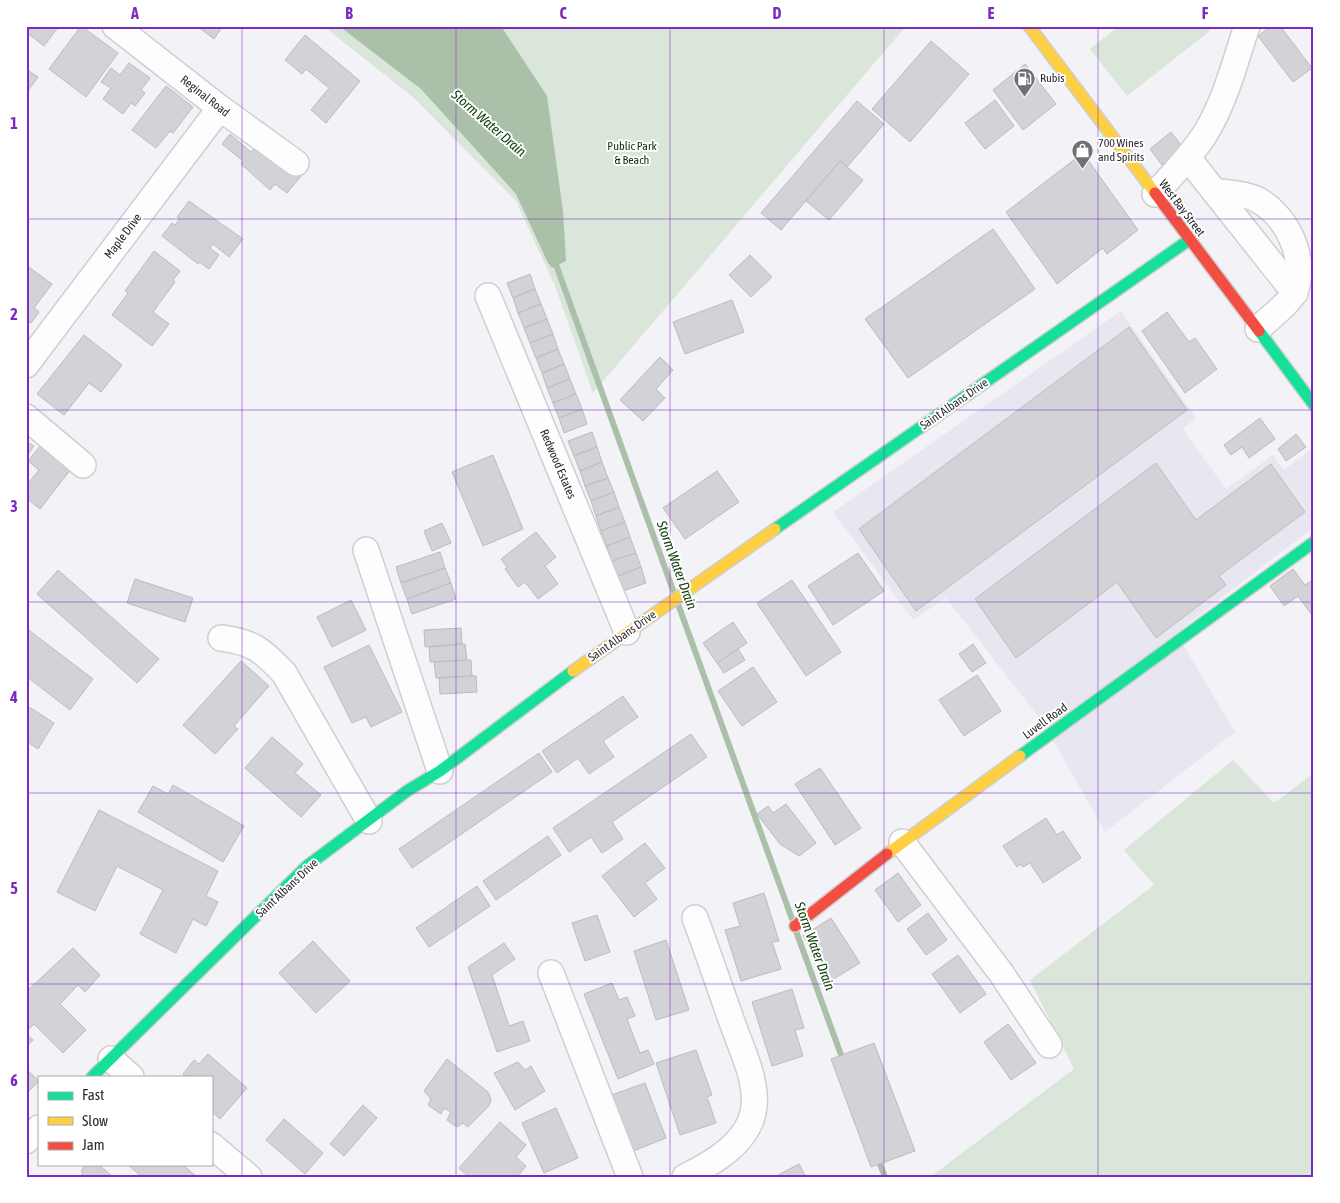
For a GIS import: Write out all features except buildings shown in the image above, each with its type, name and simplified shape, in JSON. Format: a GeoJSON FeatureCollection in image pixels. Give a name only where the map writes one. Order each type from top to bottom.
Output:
{"type":"FeatureCollection","features":[{"type":"Feature","properties":{"kind":"main road","name":"West Bay Street"},"geometry":{"type":"LineString","coordinates":[[1029,26],[1314,405]]}},
{"type":"Feature","properties":{"kind":"main road","name":"Saint Albans Drive"},"geometry":{"type":"LineString","coordinates":[[93,1076],[307,866],[407,791],[440,770],[627,632],[1190,240]]}},
{"type":"Feature","properties":{"kind":"main road","name":"Luvell Road"},"geometry":{"type":"LineString","coordinates":[[795,926],[902,842],[1314,542]]}},
{"type":"Feature","properties":{"kind":"street","name":"Reginal Road"},"geometry":{"type":"LineString","coordinates":[[115,26],[220,108],[296,163]]}},
{"type":"Feature","properties":{"kind":"street"},"geometry":{"type":"LineString","coordinates":[[1154,194],[1188,158],[1205,134],[1220,106],[1247,26]]}},
{"type":"Feature","properties":{"kind":"street","name":"Maple Drive"},"geometry":{"type":"LineString","coordinates":[[26,365],[220,108]]}},
{"type":"Feature","properties":{"kind":"street"},"geometry":{"type":"LineString","coordinates":[[1188,158],[1295,293]]}},
{"type":"Feature","properties":{"kind":"street"},"geometry":{"type":"LineString","coordinates":[[1214,191],[1255,198],[1274,213],[1290,236],[1297,256],[1298,278],[1295,293],[1258,329]]}},
{"type":"Feature","properties":{"kind":"street","name":"Redwood Estates"},"geometry":{"type":"LineString","coordinates":[[488,296],[627,632]]}},
{"type":"Feature","properties":{"kind":"street"},"geometry":{"type":"LineString","coordinates":[[26,417],[83,465]]}},
{"type":"Feature","properties":{"kind":"street"},"geometry":{"type":"LineString","coordinates":[[366,550],[440,770]]}},
{"type":"Feature","properties":{"kind":"street"},"geometry":{"type":"LineString","coordinates":[[221,638],[244,641],[266,654],[284,673],[369,821]]}},
{"type":"Feature","properties":{"kind":"street"},"geometry":{"type":"LineString","coordinates":[[902,842],[1001,973],[1049,1045]]}},
{"type":"Feature","properties":{"kind":"street"},"geometry":{"type":"LineString","coordinates":[[685,1177],[705,1167],[734,1145],[749,1122],[754,1107],[749,1069],[695,918]]}},
{"type":"Feature","properties":{"kind":"street"},"geometry":{"type":"LineString","coordinates":[[552,973],[630,1177]]}},
{"type":"Feature","properties":{"kind":"street"},"geometry":{"type":"LineString","coordinates":[[111,1059],[130,1076]]}},
{"type":"Feature","properties":{"kind":"street"},"geometry":{"type":"LineString","coordinates":[[26,1141],[38,1129]]}},
{"type":"Feature","properties":{"kind":"street"},"geometry":{"type":"LineString","coordinates":[[212,1146],[249,1177]]}},
{"type":"Feature","properties":{"kind":"shaded area"},"geometry":{"type":"Polygon","coordinates":[[[1121,311],[1196,418],[1183,429],[1226,489],[1273,455],[1284,470],[1314,447],[1314,527],[1176,633],[1235,732],[1105,832],[1044,724],[946,598],[913,620],[833,512],[1121,311]]]}},
{"type":"Feature","properties":{"kind":"green space","name":"Public Park & Beach"},"geometry":{"type":"Polygon","coordinates":[[[323,26],[906,26],[593,393],[555,286],[516,201],[413,97],[323,26]]]}},
{"type":"Feature","properties":{"kind":"green space"},"geometry":{"type":"Polygon","coordinates":[[[1119,26],[1216,26],[1127,96],[1090,49],[1119,26]]]}},
{"type":"Feature","properties":{"kind":"green space"},"geometry":{"type":"Polygon","coordinates":[[[1233,760],[1274,803],[1314,773],[1314,1177],[930,1177],[1074,1069],[1030,980],[1154,885],[1124,850],[1233,760]]]}},
{"type":"Feature","properties":{"kind":"water"},"geometry":{"type":"Polygon","coordinates":[[[339,26],[501,26],[547,96],[563,211],[566,261],[552,268],[516,194],[421,89],[339,26]]]}},
{"type":"Feature","properties":{"kind":"waterway","name":"Storm Water Drain"},"geometry":{"type":"LineString","coordinates":[[554,259],[674,593]]}},
{"type":"Feature","properties":{"kind":"waterway","name":"Storm Water Drain"},"geometry":{"type":"LineString","coordinates":[[678,604],[792,919]]}},
{"type":"Feature","properties":{"kind":"waterway","name":"Storm Water Drain"},"geometry":{"type":"LineString","coordinates":[[796,931],[844,1063]]}},
{"type":"Feature","properties":{"kind":"waterway","name":"Storm Water Drain"},"geometry":{"type":"LineString","coordinates":[[877,1157],[885,1177]]}},
{"type":"Feature","properties":{"kind":"traffic: fast"},"geometry":{"type":"LineString","coordinates":[[775,529],[1189,240]]}},
{"type":"Feature","properties":{"kind":"traffic: fast"},"geometry":{"type":"LineString","coordinates":[[1259,331],[1314,405]]}},
{"type":"Feature","properties":{"kind":"traffic: fast"},"geometry":{"type":"LineString","coordinates":[[1020,756],[1314,542]]}},
{"type":"Feature","properties":{"kind":"traffic: fast"},"geometry":{"type":"LineString","coordinates":[[93,1076],[307,866],[407,791],[440,771],[573,671]]}},
{"type":"Feature","properties":{"kind":"traffic: slow"},"geometry":{"type":"LineString","coordinates":[[1029,26],[1155,193]]}},
{"type":"Feature","properties":{"kind":"traffic: slow"},"geometry":{"type":"LineString","coordinates":[[573,671],[775,529]]}},
{"type":"Feature","properties":{"kind":"traffic: slow"},"geometry":{"type":"LineString","coordinates":[[887,854],[1020,756]]}},
{"type":"Feature","properties":{"kind":"traffic: jam"},"geometry":{"type":"LineString","coordinates":[[1155,193],[1259,331]]}},
{"type":"Feature","properties":{"kind":"traffic: jam"},"geometry":{"type":"LineString","coordinates":[[795,926],[887,854]]}},
{"type":"Feature","properties":{"kind":"place","name":"Rubis"},"geometry":{"type":"Point","coordinates":[1024,97]}},
{"type":"Feature","properties":{"kind":"place","name":"700 Wines and Spirits"},"geometry":{"type":"Point","coordinates":[1082,169]}}]}
